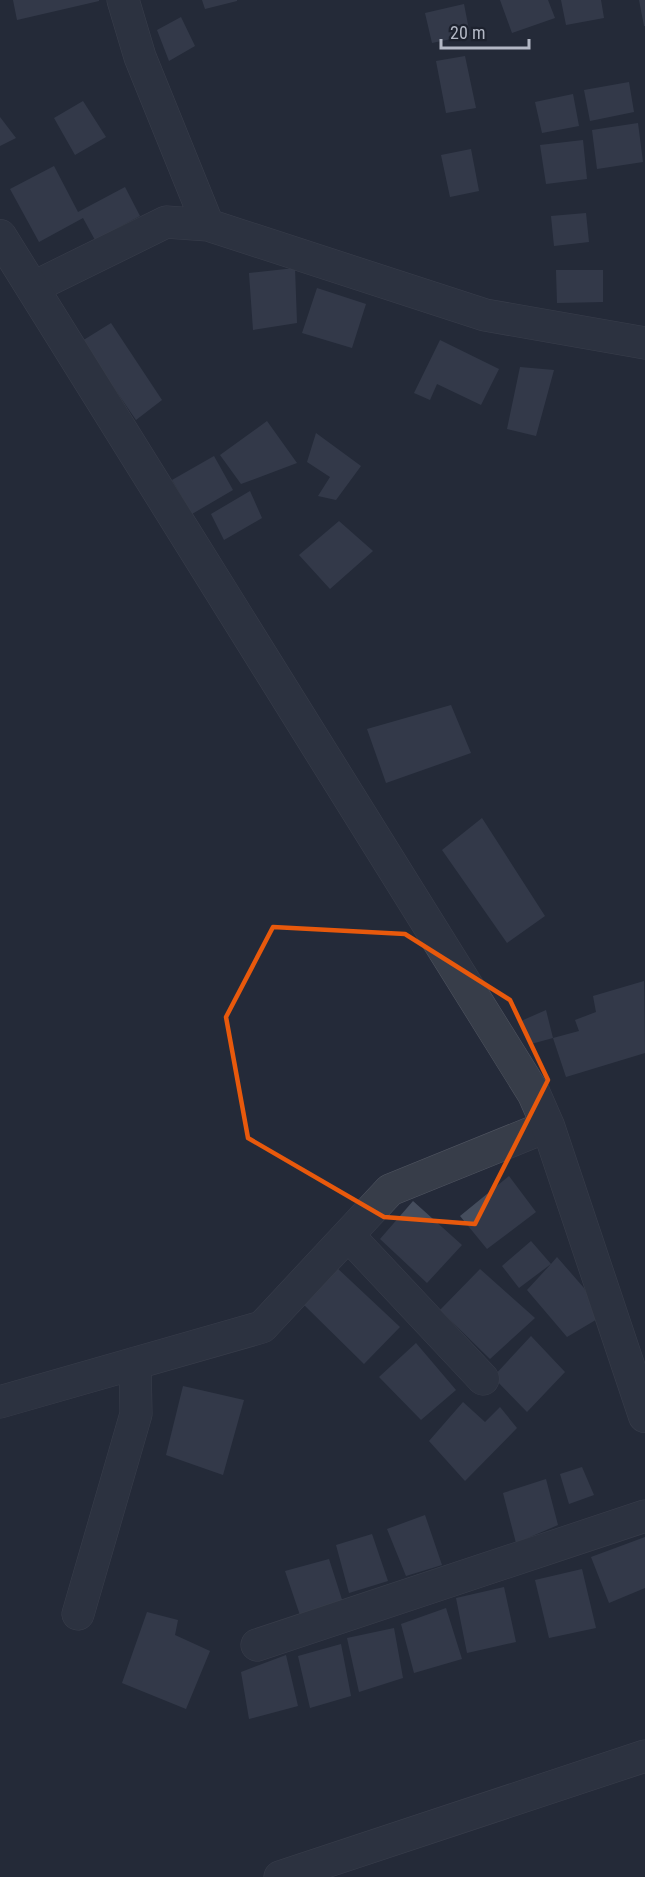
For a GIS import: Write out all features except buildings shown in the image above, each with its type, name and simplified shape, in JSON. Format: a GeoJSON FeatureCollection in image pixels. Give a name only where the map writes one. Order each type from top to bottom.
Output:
{"type":"FeatureCollection","features":[{"type":"Feature","properties":{"kind":"street"},"geometry":{"type":"LineString","coordinates":[[123,0],[140,57],[208,225]]}},
{"type":"Feature","properties":{"kind":"street"},"geometry":{"type":"LineString","coordinates":[[32,288],[166,222],[208,225],[485,315],[645,343]]}},
{"type":"Feature","properties":{"kind":"street"},"geometry":{"type":"LineString","coordinates":[[0,236],[527,1084],[548,1126],[645,1416]]}},
{"type":"Feature","properties":{"kind":"street"},"geometry":{"type":"LineString","coordinates":[[0,1402],[262,1327],[390,1190],[548,1126]]}},
{"type":"Feature","properties":{"kind":"street"},"geometry":{"type":"LineString","coordinates":[[348,1235],[483,1379]]}},
{"type":"Feature","properties":{"kind":"street"},"geometry":{"type":"LineString","coordinates":[[78,1614],[136,1414],[135,1363]]}},
{"type":"Feature","properties":{"kind":"street"},"geometry":{"type":"LineString","coordinates":[[256,1645],[645,1516]]}},
{"type":"Feature","properties":{"kind":"street"},"geometry":{"type":"LineString","coordinates":[[280,1877],[645,1756]]}},
{"type":"Feature","properties":{"kind":"highlighted area"},"geometry":{"type":"Polygon","coordinates":[[[273,927],[405,934],[510,1000],[548,1080],[475,1224],[384,1217],[248,1138],[226,1017],[273,927]]]}}]}
